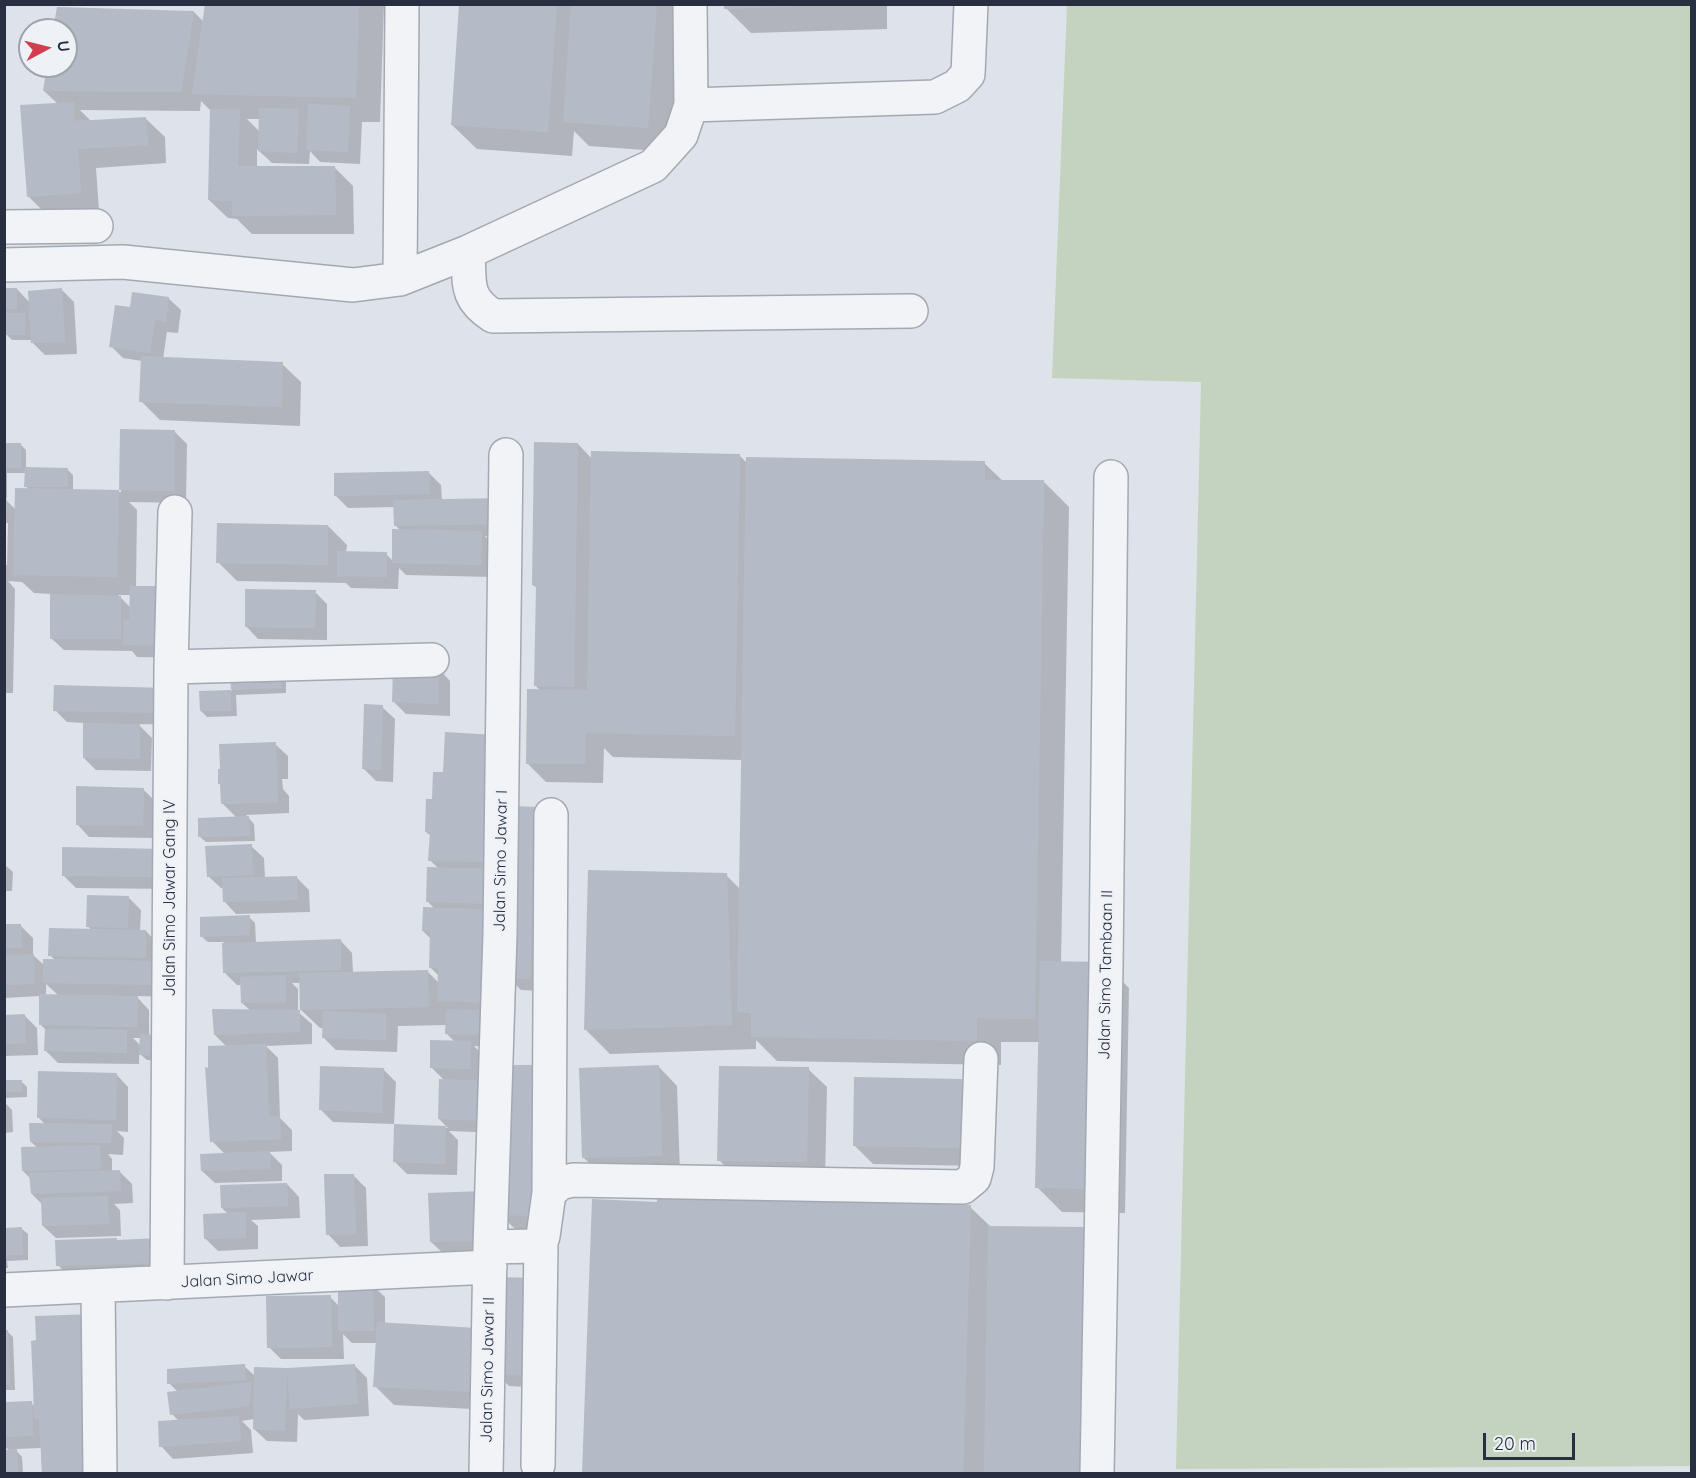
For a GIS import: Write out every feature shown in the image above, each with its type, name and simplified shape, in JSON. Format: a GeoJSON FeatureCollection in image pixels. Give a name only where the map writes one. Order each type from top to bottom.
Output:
{"type":"FeatureCollection","features":[{"type":"Feature","properties":{"kind":"street"},"geometry":{"type":"LineString","coordinates":[[400,279],[402,4]]}},
{"type":"Feature","properties":{"kind":"street"},"geometry":{"type":"LineString","coordinates":[[4,265],[123,262],[353,285],[400,279],[468,252],[653,166],[681,135],[691,105],[690,4]]}},
{"type":"Feature","properties":{"kind":"street"},"geometry":{"type":"LineString","coordinates":[[691,105],[935,97],[957,86],[968,74],[971,4]]}},
{"type":"Feature","properties":{"kind":"street"},"geometry":{"type":"LineString","coordinates":[[4,226],[96,226]]}},
{"type":"Feature","properties":{"kind":"street"},"geometry":{"type":"LineString","coordinates":[[468,252],[471,295],[481,308],[493,316],[910,311]]}},
{"type":"Feature","properties":{"kind":"street","name":"Jalan Simo Jawar I"},"geometry":{"type":"LineString","coordinates":[[490,1257],[500,934],[506,455]]}},
{"type":"Feature","properties":{"kind":"street","name":"Jalan Simo Tambaan II"},"geometry":{"type":"LineString","coordinates":[[1097,1473],[1106,967],[1110,477]]}},
{"type":"Feature","properties":{"kind":"street","name":"Jalan Simo Jawar Gang IV"},"geometry":{"type":"LineString","coordinates":[[167,1283],[171,667],[175,512]]}},
{"type":"Feature","properties":{"kind":"street"},"geometry":{"type":"LineString","coordinates":[[171,667],[432,660]]}},
{"type":"Feature","properties":{"kind":"street"},"geometry":{"type":"LineString","coordinates":[[538,1465],[541,1242],[549,1193],[551,815]]}},
{"type":"Feature","properties":{"kind":"street"},"geometry":{"type":"LineString","coordinates":[[549,1193],[560,1183],[573,1180],[963,1187],[974,1178],[977,1167],[981,1059]]}},
{"type":"Feature","properties":{"kind":"street","name":"Jalan Simo Jawar"},"geometry":{"type":"LineString","coordinates":[[4,1290],[167,1283],[490,1257],[534,1246],[541,1242]]}},
{"type":"Feature","properties":{"kind":"street","name":"Jalan Simo Jawar II"},"geometry":{"type":"LineString","coordinates":[[486,1473],[490,1257]]}},
{"type":"Feature","properties":{"kind":"street"},"geometry":{"type":"LineString","coordinates":[[98,1286],[100,1473]]}},
{"type":"Feature","properties":{"kind":"green space"},"geometry":{"type":"Polygon","coordinates":[[[1067,5],[1691,5],[1691,1466],[1176,1469],[1201,382],[1052,378],[1067,5]]]}},
{"type":"Feature","properties":{"kind":"building"},"geometry":{"type":"Polygon","coordinates":[[[205,4],[359,4],[356,98],[192,94],[205,4]]]}},
{"type":"Feature","properties":{"kind":"building"},"geometry":{"type":"Polygon","coordinates":[[[459,4],[557,4],[548,132],[451,125],[459,4]]]}},
{"type":"Feature","properties":{"kind":"building"},"geometry":{"type":"Polygon","coordinates":[[[571,4],[657,4],[648,128],[563,122],[571,4]]]}},
{"type":"Feature","properties":{"kind":"building"},"geometry":{"type":"Polygon","coordinates":[[[724,4],[808,4],[808,6],[724,9],[724,4]]]}},
{"type":"Feature","properties":{"kind":"building"},"geometry":{"type":"Polygon","coordinates":[[[57,7],[194,11],[181,92],[43,91],[45,78],[78,78],[78,18],[55,18],[57,7]]]}},
{"type":"Feature","properties":{"kind":"building"},"geometry":{"type":"Polygon","coordinates":[[[74,102],[75,121],[146,117],[148,145],[78,149],[81,193],[27,197],[20,105],[74,102]]]}},
{"type":"Feature","properties":{"kind":"building"},"geometry":{"type":"Polygon","coordinates":[[[308,104],[350,106],[348,152],[306,150],[308,104]]]}},
{"type":"Feature","properties":{"kind":"building"},"geometry":{"type":"Polygon","coordinates":[[[259,108],[299,109],[297,153],[258,151],[259,108]]]}},
{"type":"Feature","properties":{"kind":"building"},"geometry":{"type":"Polygon","coordinates":[[[210,109],[240,110],[238,166],[335,166],[336,215],[232,216],[232,201],[208,200],[210,109]]]}},
{"type":"Feature","properties":{"kind":"building"},"geometry":{"type":"Polygon","coordinates":[[[5,288],[17,288],[17,309],[5,309],[5,288]]]}},
{"type":"Feature","properties":{"kind":"building"},"geometry":{"type":"Polygon","coordinates":[[[62,288],[65,342],[31,343],[28,291],[62,288]]]}},
{"type":"Feature","properties":{"kind":"building"},"geometry":{"type":"Polygon","coordinates":[[[132,292],[169,297],[166,322],[155,320],[150,353],[109,347],[115,305],[130,307],[132,292]]]}},
{"type":"Feature","properties":{"kind":"building"},"geometry":{"type":"Polygon","coordinates":[[[4,313],[25,313],[25,335],[4,335],[4,313]]]}},
{"type":"Feature","properties":{"kind":"building"},"geometry":{"type":"Polygon","coordinates":[[[141,356],[283,362],[282,407],[139,402],[141,356]]]}},
{"type":"Feature","properties":{"kind":"building"},"geometry":{"type":"Polygon","coordinates":[[[120,429],[175,430],[174,491],[119,490],[120,429]]]}},
{"type":"Feature","properties":{"kind":"building"},"geometry":{"type":"Polygon","coordinates":[[[534,442],[578,443],[574,687],[534,686],[536,586],[532,585],[534,442]]]}},
{"type":"Feature","properties":{"kind":"building"},"geometry":{"type":"Polygon","coordinates":[[[4,443],[21,443],[21,468],[4,468],[4,443]]]}},
{"type":"Feature","properties":{"kind":"building"},"geometry":{"type":"Polygon","coordinates":[[[591,451],[740,454],[735,736],[586,733],[585,764],[526,764],[527,689],[587,690],[591,451]]]}},
{"type":"Feature","properties":{"kind":"building"},"geometry":{"type":"Polygon","coordinates":[[[746,457],[985,461],[985,480],[1044,480],[1035,1019],[977,1018],[977,1041],[751,1037],[751,1013],[737,1012],[746,457]]]}},
{"type":"Feature","properties":{"kind":"building"},"geometry":{"type":"Polygon","coordinates":[[[25,467],[68,468],[68,487],[24,487],[25,467]]]}},
{"type":"Feature","properties":{"kind":"building"},"geometry":{"type":"Polygon","coordinates":[[[429,471],[430,494],[334,496],[334,473],[429,471]]]}},
{"type":"Feature","properties":{"kind":"building"},"geometry":{"type":"Polygon","coordinates":[[[15,488],[119,490],[117,577],[13,575],[15,488]]]}},
{"type":"Feature","properties":{"kind":"building"},"geometry":{"type":"Polygon","coordinates":[[[503,498],[503,524],[394,526],[393,500],[503,498]]]}},
{"type":"Feature","properties":{"kind":"building"},"geometry":{"type":"Polygon","coordinates":[[[4,499],[7,499],[6,524],[4,524],[4,499]]]}},
{"type":"Feature","properties":{"kind":"building"},"geometry":{"type":"Polygon","coordinates":[[[217,523],[328,525],[328,565],[216,563],[217,523]]]}},
{"type":"Feature","properties":{"kind":"building"},"geometry":{"type":"Polygon","coordinates":[[[392,529],[482,531],[481,565],[392,563],[392,529]]]}},
{"type":"Feature","properties":{"kind":"building"},"geometry":{"type":"Polygon","coordinates":[[[337,551],[387,552],[387,577],[337,576],[337,551]]]}},
{"type":"Feature","properties":{"kind":"building"},"geometry":{"type":"Polygon","coordinates":[[[130,586],[171,586],[170,646],[123,645],[124,619],[129,620],[130,586]]]}},
{"type":"Feature","properties":{"kind":"building"},"geometry":{"type":"Polygon","coordinates":[[[245,589],[316,590],[315,628],[245,627],[245,589]]]}},
{"type":"Feature","properties":{"kind":"building"},"geometry":{"type":"Polygon","coordinates":[[[50,594],[121,596],[121,639],[50,639],[50,594]]]}},
{"type":"Feature","properties":{"kind":"building"},"geometry":{"type":"Polygon","coordinates":[[[393,665],[439,667],[438,704],[392,702],[393,665]]]}},
{"type":"Feature","properties":{"kind":"building"},"geometry":{"type":"Polygon","coordinates":[[[280,672],[281,688],[231,690],[230,673],[280,672]]]}},
{"type":"Feature","properties":{"kind":"building"},"geometry":{"type":"Polygon","coordinates":[[[54,685],[168,688],[168,713],[53,711],[54,685]]]}},
{"type":"Feature","properties":{"kind":"building"},"geometry":{"type":"Polygon","coordinates":[[[231,690],[231,711],[200,711],[199,691],[231,690]]]}},
{"type":"Feature","properties":{"kind":"building"},"geometry":{"type":"Polygon","coordinates":[[[364,704],[383,705],[381,770],[362,769],[364,704]]]}},
{"type":"Feature","properties":{"kind":"building"},"geometry":{"type":"Polygon","coordinates":[[[83,723],[140,724],[140,759],[83,758],[83,723]]]}},
{"type":"Feature","properties":{"kind":"building"},"geometry":{"type":"Polygon","coordinates":[[[445,732],[496,735],[492,862],[428,861],[430,832],[425,832],[426,799],[432,799],[433,772],[443,772],[445,732]]]}},
{"type":"Feature","properties":{"kind":"building"},"geometry":{"type":"Polygon","coordinates":[[[276,742],[278,802],[221,804],[220,784],[218,784],[219,744],[276,742]]]}},
{"type":"Feature","properties":{"kind":"building"},"geometry":{"type":"Polygon","coordinates":[[[76,786],[144,788],[143,826],[76,825],[76,786]]]}},
{"type":"Feature","properties":{"kind":"building"},"geometry":{"type":"Polygon","coordinates":[[[513,806],[537,807],[530,979],[507,978],[513,806]]]}},
{"type":"Feature","properties":{"kind":"building"},"geometry":{"type":"Polygon","coordinates":[[[249,816],[250,836],[198,837],[198,818],[249,816]]]}},
{"type":"Feature","properties":{"kind":"building"},"geometry":{"type":"Polygon","coordinates":[[[252,844],[253,875],[207,877],[205,846],[252,844]]]}},
{"type":"Feature","properties":{"kind":"building"},"geometry":{"type":"Polygon","coordinates":[[[62,847],[165,849],[165,877],[62,876],[62,847]]]}},
{"type":"Feature","properties":{"kind":"building"},"geometry":{"type":"Polygon","coordinates":[[[427,867],[494,869],[493,904],[426,902],[427,867]]]}},
{"type":"Feature","properties":{"kind":"building"},"geometry":{"type":"Polygon","coordinates":[[[588,870],[727,873],[732,1025],[584,1030],[588,870]]]}},
{"type":"Feature","properties":{"kind":"building"},"geometry":{"type":"Polygon","coordinates":[[[297,876],[298,900],[223,902],[222,878],[297,876]]]}},
{"type":"Feature","properties":{"kind":"building"},"geometry":{"type":"Polygon","coordinates":[[[87,895],[129,896],[128,928],[86,927],[87,895]]]}},
{"type":"Feature","properties":{"kind":"building"},"geometry":{"type":"Polygon","coordinates":[[[423,907],[499,910],[496,1003],[437,1001],[438,968],[429,968],[430,932],[422,931],[423,907]]]}},
{"type":"Feature","properties":{"kind":"building"},"geometry":{"type":"Polygon","coordinates":[[[250,915],[250,935],[200,937],[200,917],[250,915]]]}},
{"type":"Feature","properties":{"kind":"building"},"geometry":{"type":"Polygon","coordinates":[[[4,924],[21,924],[22,948],[4,948],[4,924]]]}},
{"type":"Feature","properties":{"kind":"building"},"geometry":{"type":"Polygon","coordinates":[[[49,928],[146,930],[146,958],[48,956],[49,928]]]}},
{"type":"Feature","properties":{"kind":"building"},"geometry":{"type":"Polygon","coordinates":[[[341,939],[341,970],[223,973],[222,943],[341,939]]]}},
{"type":"Feature","properties":{"kind":"building"},"geometry":{"type":"Polygon","coordinates":[[[34,954],[35,984],[4,985],[4,955],[34,954]]]}},
{"type":"Feature","properties":{"kind":"building"},"geometry":{"type":"Polygon","coordinates":[[[43,959],[159,961],[159,985],[43,983],[43,959]]]}},
{"type":"Feature","properties":{"kind":"building"},"geometry":{"type":"Polygon","coordinates":[[[1040,961],[1105,962],[1101,1189],[1035,1188],[1040,961]]]}},
{"type":"Feature","properties":{"kind":"building"},"geometry":{"type":"Polygon","coordinates":[[[428,970],[429,1007],[300,1010],[299,973],[428,970]]]}},
{"type":"Feature","properties":{"kind":"building"},"geometry":{"type":"Polygon","coordinates":[[[286,975],[286,1002],[241,1003],[240,977],[286,975]]]}},
{"type":"Feature","properties":{"kind":"building"},"geometry":{"type":"Polygon","coordinates":[[[39,994],[138,996],[137,1027],[39,1025],[39,994]]]}},
{"type":"Feature","properties":{"kind":"building"},"geometry":{"type":"Polygon","coordinates":[[[212,1009],[300,1010],[300,1032],[214,1035],[212,1009]]]}},
{"type":"Feature","properties":{"kind":"building"},"geometry":{"type":"Polygon","coordinates":[[[446,1009],[492,1011],[491,1035],[445,1034],[446,1009]]]}},
{"type":"Feature","properties":{"kind":"building"},"geometry":{"type":"Polygon","coordinates":[[[323,1011],[386,1014],[386,1040],[322,1038],[323,1011]]]}},
{"type":"Feature","properties":{"kind":"building"},"geometry":{"type":"Polygon","coordinates":[[[25,1014],[26,1043],[4,1044],[4,1015],[25,1014]]]}},
{"type":"Feature","properties":{"kind":"building"},"geometry":{"type":"Polygon","coordinates":[[[45,1029],[127,1030],[127,1053],[44,1051],[45,1029]]]}},
{"type":"Feature","properties":{"kind":"building"},"geometry":{"type":"Polygon","coordinates":[[[140,1034],[165,1035],[165,1056],[139,1055],[140,1034]]]}},
{"type":"Feature","properties":{"kind":"building"},"geometry":{"type":"Polygon","coordinates":[[[430,1040],[471,1041],[470,1069],[430,1068],[430,1040]]]}},
{"type":"Feature","properties":{"kind":"building"},"geometry":{"type":"Polygon","coordinates":[[[266,1044],[269,1116],[280,1116],[281,1139],[210,1142],[205,1067],[208,1068],[208,1046],[266,1044]]]}},
{"type":"Feature","properties":{"kind":"building"},"geometry":{"type":"Polygon","coordinates":[[[500,1065],[542,1065],[540,1216],[498,1215],[500,1065]]]}},
{"type":"Feature","properties":{"kind":"building"},"geometry":{"type":"Polygon","coordinates":[[[659,1065],[662,1156],[582,1158],[579,1068],[659,1065]]]}},
{"type":"Feature","properties":{"kind":"building"},"geometry":{"type":"Polygon","coordinates":[[[320,1066],[384,1068],[382,1113],[319,1110],[320,1066]]]}},
{"type":"Feature","properties":{"kind":"building"},"geometry":{"type":"Polygon","coordinates":[[[719,1066],[809,1067],[807,1162],[717,1161],[719,1066]]]}},
{"type":"Feature","properties":{"kind":"building"},"geometry":{"type":"Polygon","coordinates":[[[38,1071],[117,1073],[116,1120],[37,1118],[38,1071]]]}},
{"type":"Feature","properties":{"kind":"building"},"geometry":{"type":"Polygon","coordinates":[[[854,1077],[962,1079],[961,1148],[853,1146],[854,1077]]]}},
{"type":"Feature","properties":{"kind":"building"},"geometry":{"type":"Polygon","coordinates":[[[439,1079],[489,1081],[488,1121],[438,1119],[439,1079]]]}},
{"type":"Feature","properties":{"kind":"building"},"geometry":{"type":"Polygon","coordinates":[[[4,1080],[22,1080],[22,1092],[4,1092],[4,1080]]]}},
{"type":"Feature","properties":{"kind":"building"},"geometry":{"type":"Polygon","coordinates":[[[29,1123],[112,1124],[111,1143],[30,1142],[29,1123]]]}},
{"type":"Feature","properties":{"kind":"building"},"geometry":{"type":"Polygon","coordinates":[[[394,1124],[446,1126],[445,1164],[393,1162],[394,1124]]]}},
{"type":"Feature","properties":{"kind":"building"},"geometry":{"type":"Polygon","coordinates":[[[100,1145],[101,1169],[22,1171],[21,1147],[100,1145]]]}},
{"type":"Feature","properties":{"kind":"building"},"geometry":{"type":"Polygon","coordinates":[[[270,1151],[271,1169],[201,1171],[200,1154],[270,1151]]]}},
{"type":"Feature","properties":{"kind":"building"},"geometry":{"type":"Polygon","coordinates":[[[120,1170],[121,1191],[31,1194],[29,1173],[120,1170]]]}},
{"type":"Feature","properties":{"kind":"building"},"geometry":{"type":"Polygon","coordinates":[[[324,1174],[354,1174],[356,1234],[326,1235],[324,1174]]]}},
{"type":"Feature","properties":{"kind":"building"},"geometry":{"type":"Polygon","coordinates":[[[287,1183],[288,1206],[221,1208],[220,1185],[287,1183]]]}},
{"type":"Feature","properties":{"kind":"building"},"geometry":{"type":"Polygon","coordinates":[[[483,1191],[485,1241],[430,1242],[428,1193],[483,1191]]]}},
{"type":"Feature","properties":{"kind":"building"},"geometry":{"type":"Polygon","coordinates":[[[657,1195],[971,1205],[963,1473],[582,1473],[592,1199],[657,1202],[657,1195]]]}},
{"type":"Feature","properties":{"kind":"building"},"geometry":{"type":"Polygon","coordinates":[[[108,1196],[109,1224],[42,1226],[41,1198],[108,1196]]]}},
{"type":"Feature","properties":{"kind":"building"},"geometry":{"type":"Polygon","coordinates":[[[246,1212],[246,1238],[204,1239],[203,1214],[246,1212]]]}},
{"type":"Feature","properties":{"kind":"building"},"geometry":{"type":"Polygon","coordinates":[[[988,1226],[1088,1227],[1084,1473],[984,1473],[988,1226]]]}},
{"type":"Feature","properties":{"kind":"building"},"geometry":{"type":"Polygon","coordinates":[[[22,1227],[23,1255],[4,1255],[4,1228],[22,1227]]]}},
{"type":"Feature","properties":{"kind":"building"},"geometry":{"type":"Polygon","coordinates":[[[117,1238],[117,1240],[158,1238],[158,1263],[56,1266],[55,1240],[117,1238]]]}},
{"type":"Feature","properties":{"kind":"building"},"geometry":{"type":"Polygon","coordinates":[[[499,1277],[535,1278],[531,1376],[495,1374],[499,1277]]]}},
{"type":"Feature","properties":{"kind":"building"},"geometry":{"type":"Polygon","coordinates":[[[373,1283],[374,1331],[338,1331],[338,1284],[373,1283]]]}},
{"type":"Feature","properties":{"kind":"building"},"geometry":{"type":"Polygon","coordinates":[[[331,1295],[332,1347],[267,1348],[266,1296],[331,1295]]]}},
{"type":"Feature","properties":{"kind":"building"},"geometry":{"type":"Polygon","coordinates":[[[94,1314],[99,1473],[42,1473],[39,1419],[34,1419],[31,1341],[36,1340],[35,1316],[94,1314]]]}},
{"type":"Feature","properties":{"kind":"building"},"geometry":{"type":"Polygon","coordinates":[[[377,1322],[477,1328],[473,1392],[373,1387],[377,1322]]]}},
{"type":"Feature","properties":{"kind":"building"},"geometry":{"type":"Polygon","coordinates":[[[4,1330],[8,1330],[10,1385],[4,1385],[4,1330]]]}},
{"type":"Feature","properties":{"kind":"building"},"geometry":{"type":"Polygon","coordinates":[[[245,1364],[246,1380],[167,1384],[167,1369],[245,1364]]]}},
{"type":"Feature","properties":{"kind":"building"},"geometry":{"type":"Polygon","coordinates":[[[355,1364],[358,1404],[290,1409],[287,1371],[285,1431],[253,1429],[254,1367],[287,1368],[355,1364]]]}},
{"type":"Feature","properties":{"kind":"building"},"geometry":{"type":"Polygon","coordinates":[[[252,1382],[249,1406],[170,1415],[167,1392],[252,1382]]]}},
{"type":"Feature","properties":{"kind":"building"},"geometry":{"type":"Polygon","coordinates":[[[32,1401],[33,1436],[4,1437],[4,1402],[32,1401]]]}},
{"type":"Feature","properties":{"kind":"building"},"geometry":{"type":"Polygon","coordinates":[[[239,1416],[241,1441],[159,1447],[158,1421],[239,1416]]]}},
{"type":"Feature","properties":{"kind":"building"},"geometry":{"type":"Polygon","coordinates":[[[17,1449],[18,1473],[4,1473],[4,1450],[17,1449]]]}}]}
